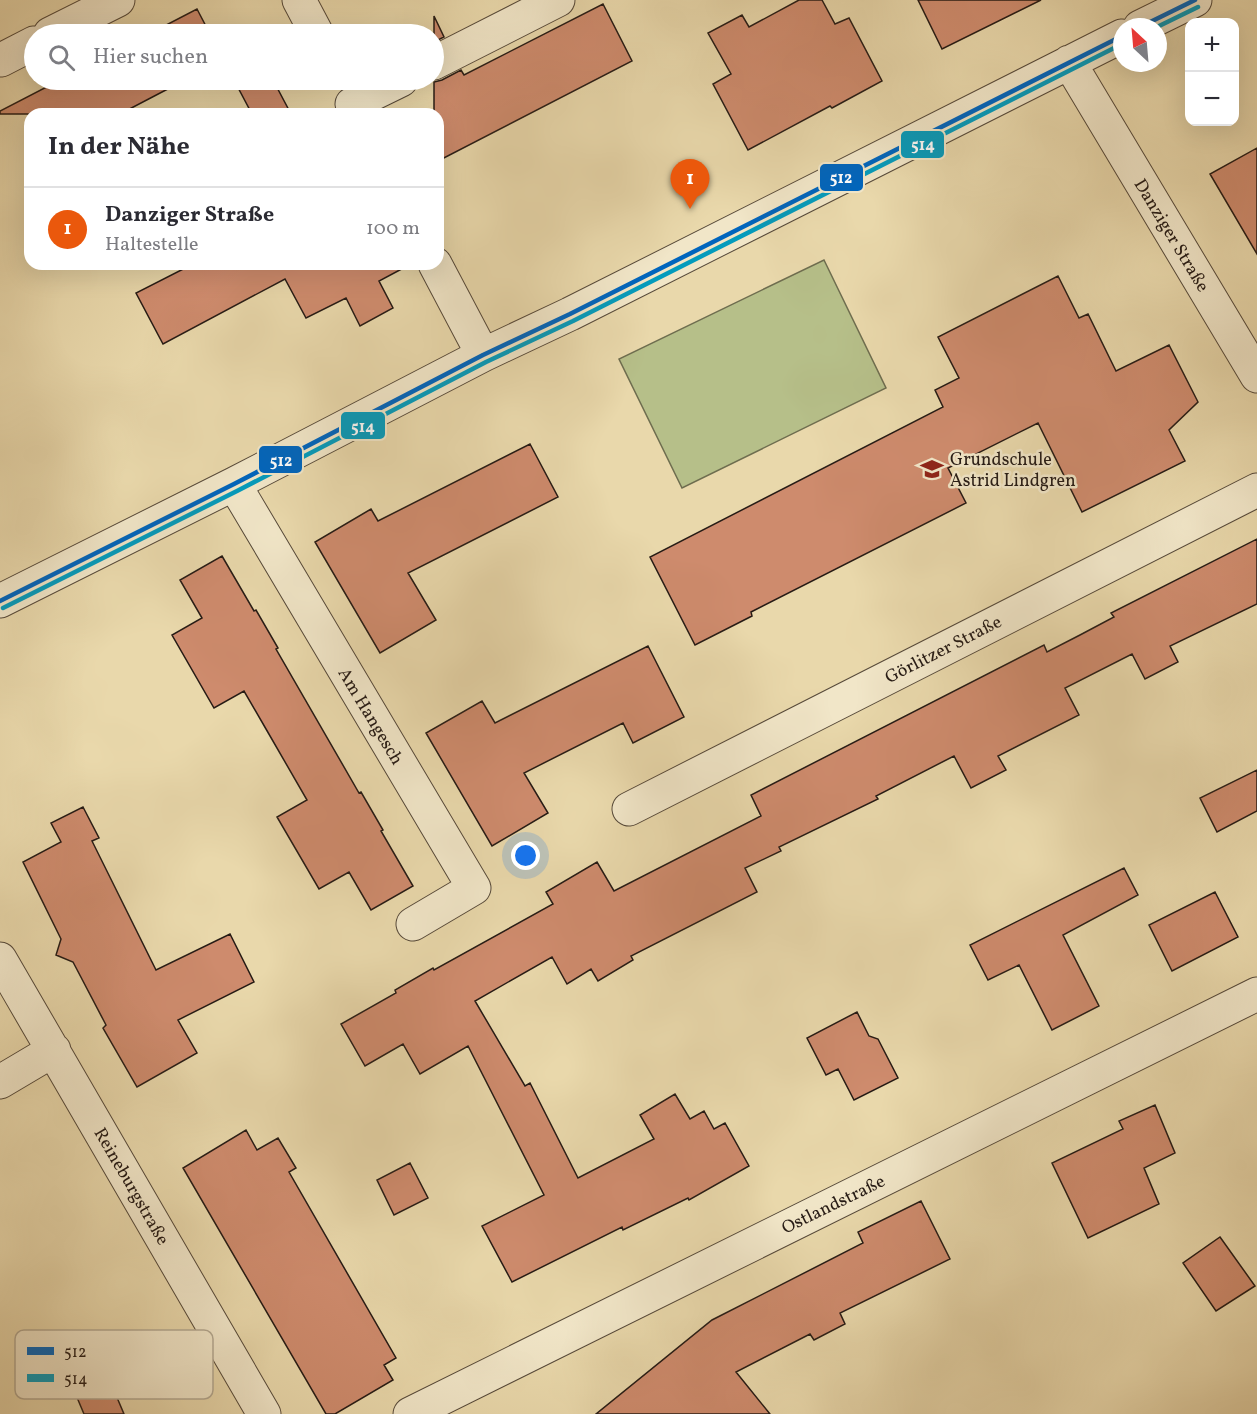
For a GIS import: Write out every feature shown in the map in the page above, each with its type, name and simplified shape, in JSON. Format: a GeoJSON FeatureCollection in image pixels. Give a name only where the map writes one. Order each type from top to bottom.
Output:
{"type":"FeatureCollection","features":[{"type":"Feature","properties":{"kind":"street"},"geometry":{"type":"LineString","coordinates":[[71,24],[118,0]]}},
{"type":"Feature","properties":{"kind":"street"},"geometry":{"type":"LineString","coordinates":[[299,0],[312,24]]}},
{"type":"Feature","properties":{"kind":"street"},"geometry":{"type":"LineString","coordinates":[[444,58],[558,0]]}},
{"type":"Feature","properties":{"kind":"street"},"geometry":{"type":"LineString","coordinates":[[1158,18],[1195,0]]}},
{"type":"Feature","properties":{"kind":"street"},"geometry":{"type":"LineString","coordinates":[[0,601],[234,484],[483,355],[570,314],[1113,40]]}},
{"type":"Feature","properties":{"kind":"street"},"geometry":{"type":"LineString","coordinates":[[1,60],[24,48]]}},
{"type":"Feature","properties":{"kind":"street","name":"Danziger Straße"},"geometry":{"type":"LineString","coordinates":[[1069,62],[1257,376]]}},
{"type":"Feature","properties":{"kind":"street"},"geometry":{"type":"LineString","coordinates":[[350,99],[374,90]]}},
{"type":"Feature","properties":{"kind":"street"},"geometry":{"type":"LineString","coordinates":[[438,270],[483,355]]}},
{"type":"Feature","properties":{"kind":"street","name":"Am Hangesch"},"geometry":{"type":"LineString","coordinates":[[234,484],[474,888],[413,924]]}},
{"type":"Feature","properties":{"kind":"street","name":"Görlitzer Straße"},"geometry":{"type":"LineString","coordinates":[[629,808],[1257,490]]}},
{"type":"Feature","properties":{"kind":"street","name":"Reineburgstraße"},"geometry":{"type":"LineString","coordinates":[[0,959],[264,1414]]}},
{"type":"Feature","properties":{"kind":"street","name":"Ostlandstraße"},"geometry":{"type":"LineString","coordinates":[[410,1414],[1257,994]]}},
{"type":"Feature","properties":{"kind":"street"},"geometry":{"type":"LineString","coordinates":[[0,1082],[54,1050]]}},
{"type":"Feature","properties":{"kind":"green space"},"geometry":{"type":"Polygon","coordinates":[[[824,260],[886,388],[682,488],[619,359],[824,260]]]}},
{"type":"Feature","properties":{"kind":"building"},"geometry":{"type":"Polygon","coordinates":[[[799,0],[822,0],[835,24],[849,18],[882,81],[748,150],[713,84],[731,74],[708,33],[742,15],[749,27],[799,0]]]}},
{"type":"Feature","properties":{"kind":"building"},"geometry":{"type":"Polygon","coordinates":[[[918,0],[1041,0],[942,49],[918,0]]]}},
{"type":"Feature","properties":{"kind":"building"},"geometry":{"type":"Polygon","coordinates":[[[603,4],[632,61],[444,158],[444,108],[434,108],[434,90],[444,90],[444,79],[461,70],[464,75],[603,4]]]}},
{"type":"Feature","properties":{"kind":"building"},"geometry":{"type":"Polygon","coordinates":[[[197,9],[205,24],[168,24],[197,9]]]}},
{"type":"Feature","properties":{"kind":"building"},"geometry":{"type":"Polygon","coordinates":[[[41,90],[166,90],[131,108],[24,108],[24,114],[0,114],[0,111],[41,90]]]}},
{"type":"Feature","properties":{"kind":"building"},"geometry":{"type":"Polygon","coordinates":[[[239,90],[278,90],[288,108],[249,108],[239,90]]]}},
{"type":"Feature","properties":{"kind":"building"},"geometry":{"type":"Polygon","coordinates":[[[1257,148],[1257,254],[1210,174],[1257,148]]]}},
{"type":"Feature","properties":{"kind":"building"},"geometry":{"type":"Polygon","coordinates":[[[181,270],[400,270],[379,281],[393,308],[360,326],[346,298],[306,318],[285,279],[163,344],[136,293],[181,270]]]}},
{"type":"Feature","properties":{"kind":"building"},"geometry":{"type":"Polygon","coordinates":[[[1058,276],[1079,318],[1088,314],[1116,371],[1169,345],[1198,402],[1169,430],[1185,461],[1082,512],[1038,423],[948,468],[966,503],[751,612],[752,616],[695,645],[650,557],[943,407],[935,390],[959,378],[938,337],[1058,276]]]}},
{"type":"Feature","properties":{"kind":"building"},"geometry":{"type":"Polygon","coordinates":[[[530,444],[558,497],[408,573],[436,620],[380,653],[315,542],[371,509],[378,521],[530,444]]]}},
{"type":"Feature","properties":{"kind":"building"},"geometry":{"type":"Polygon","coordinates":[[[1257,539],[1257,604],[1170,646],[1178,662],[1145,679],[1132,654],[1065,688],[1079,715],[998,756],[1006,770],[971,788],[954,756],[876,796],[878,799],[779,847],[781,851],[745,868],[757,892],[631,956],[633,960],[598,981],[591,969],[567,984],[552,957],[475,1001],[525,1086],[530,1083],[578,1178],[654,1139],[640,1115],[675,1094],[690,1119],[704,1111],[714,1129],[725,1123],[749,1166],[689,1200],[688,1198],[623,1230],[622,1227],[512,1282],[482,1226],[544,1195],[468,1046],[420,1074],[403,1044],[365,1066],[341,1024],[396,993],[395,990],[433,968],[434,970],[553,904],[546,892],[597,862],[614,891],[761,816],[751,795],[1044,645],[1047,652],[1114,617],[1111,613],[1257,539]]]}},
{"type":"Feature","properties":{"kind":"building"},"geometry":{"type":"Polygon","coordinates":[[[222,556],[278,648],[276,649],[359,793],[361,792],[383,830],[381,831],[413,886],[371,910],[349,872],[319,889],[277,817],[307,800],[266,729],[244,691],[214,708],[172,635],[202,618],[180,580],[222,556]]]}},
{"type":"Feature","properties":{"kind":"building"},"geometry":{"type":"Polygon","coordinates":[[[648,646],[684,717],[633,743],[623,723],[524,773],[548,813],[492,846],[426,733],[482,701],[495,723],[648,646]]]}},
{"type":"Feature","properties":{"kind":"building"},"geometry":{"type":"Polygon","coordinates":[[[1257,770],[1257,811],[1217,832],[1200,798],[1257,770]]]}},
{"type":"Feature","properties":{"kind":"building"},"geometry":{"type":"Polygon","coordinates":[[[83,807],[99,838],[92,841],[156,970],[230,934],[254,982],[178,1020],[197,1053],[137,1087],[103,1028],[106,1025],[73,962],[56,955],[61,939],[23,862],[61,842],[51,823],[83,807]]]}},
{"type":"Feature","properties":{"kind":"building"},"geometry":{"type":"Polygon","coordinates":[[[1124,868],[1138,895],[1063,935],[1099,1006],[1052,1030],[1019,965],[988,980],[970,945],[1124,868]]]}},
{"type":"Feature","properties":{"kind":"building"},"geometry":{"type":"Polygon","coordinates":[[[1215,892],[1238,937],[1172,971],[1149,925],[1215,892]]]}},
{"type":"Feature","properties":{"kind":"building"},"geometry":{"type":"Polygon","coordinates":[[[857,1012],[869,1036],[878,1039],[898,1078],[854,1100],[838,1069],[826,1075],[807,1038],[857,1012]]]}},
{"type":"Feature","properties":{"kind":"building"},"geometry":{"type":"Polygon","coordinates":[[[1155,1105],[1175,1153],[1144,1168],[1159,1204],[1088,1238],[1052,1163],[1123,1129],[1119,1121],[1155,1105]]]}},
{"type":"Feature","properties":{"kind":"building"},"geometry":{"type":"Polygon","coordinates":[[[246,1130],[257,1150],[278,1138],[296,1168],[289,1172],[396,1358],[384,1365],[393,1380],[335,1414],[326,1414],[183,1168],[246,1130]]]}},
{"type":"Feature","properties":{"kind":"building"},"geometry":{"type":"Polygon","coordinates":[[[410,1163],[428,1198],[394,1215],[377,1180],[410,1163]]]}},
{"type":"Feature","properties":{"kind":"building"},"geometry":{"type":"Polygon","coordinates":[[[921,1201],[950,1259],[840,1313],[845,1324],[814,1340],[810,1334],[736,1372],[770,1414],[596,1414],[712,1320],[863,1243],[858,1232],[921,1201]]]}},
{"type":"Feature","properties":{"kind":"building"},"geometry":{"type":"Polygon","coordinates":[[[1220,1237],[1255,1286],[1216,1311],[1183,1263],[1220,1237]]]}},
{"type":"Feature","properties":{"kind":"building"},"geometry":{"type":"Polygon","coordinates":[[[78,1399],[118,1399],[124,1414],[84,1414],[78,1399]]]}},
{"type":"Feature","properties":{"kind":"transit line","name":"512"},"geometry":{"type":"LineString","coordinates":[[1158,18],[1195,0]]}},
{"type":"Feature","properties":{"kind":"transit line","name":"514"},"geometry":{"type":"LineString","coordinates":[[1167,22],[1198,7]]}},
{"type":"Feature","properties":{"kind":"transit line","name":"512"},"geometry":{"type":"LineString","coordinates":[[0,601],[234,484],[483,355],[570,314],[1113,41]]}},
{"type":"Feature","properties":{"kind":"transit line","name":"514"},"geometry":{"type":"LineString","coordinates":[[3,608],[237,491],[486,362],[573,321],[1113,49]]}},
{"type":"Feature","properties":{"kind":"place","name":"Danziger Straße"},"geometry":{"type":"Point","coordinates":[690,209]}},
{"type":"Feature","properties":{"kind":"place","name":"Grundschule Astrid Lindgren"},"geometry":{"type":"Point","coordinates":[932,469]}}]}
